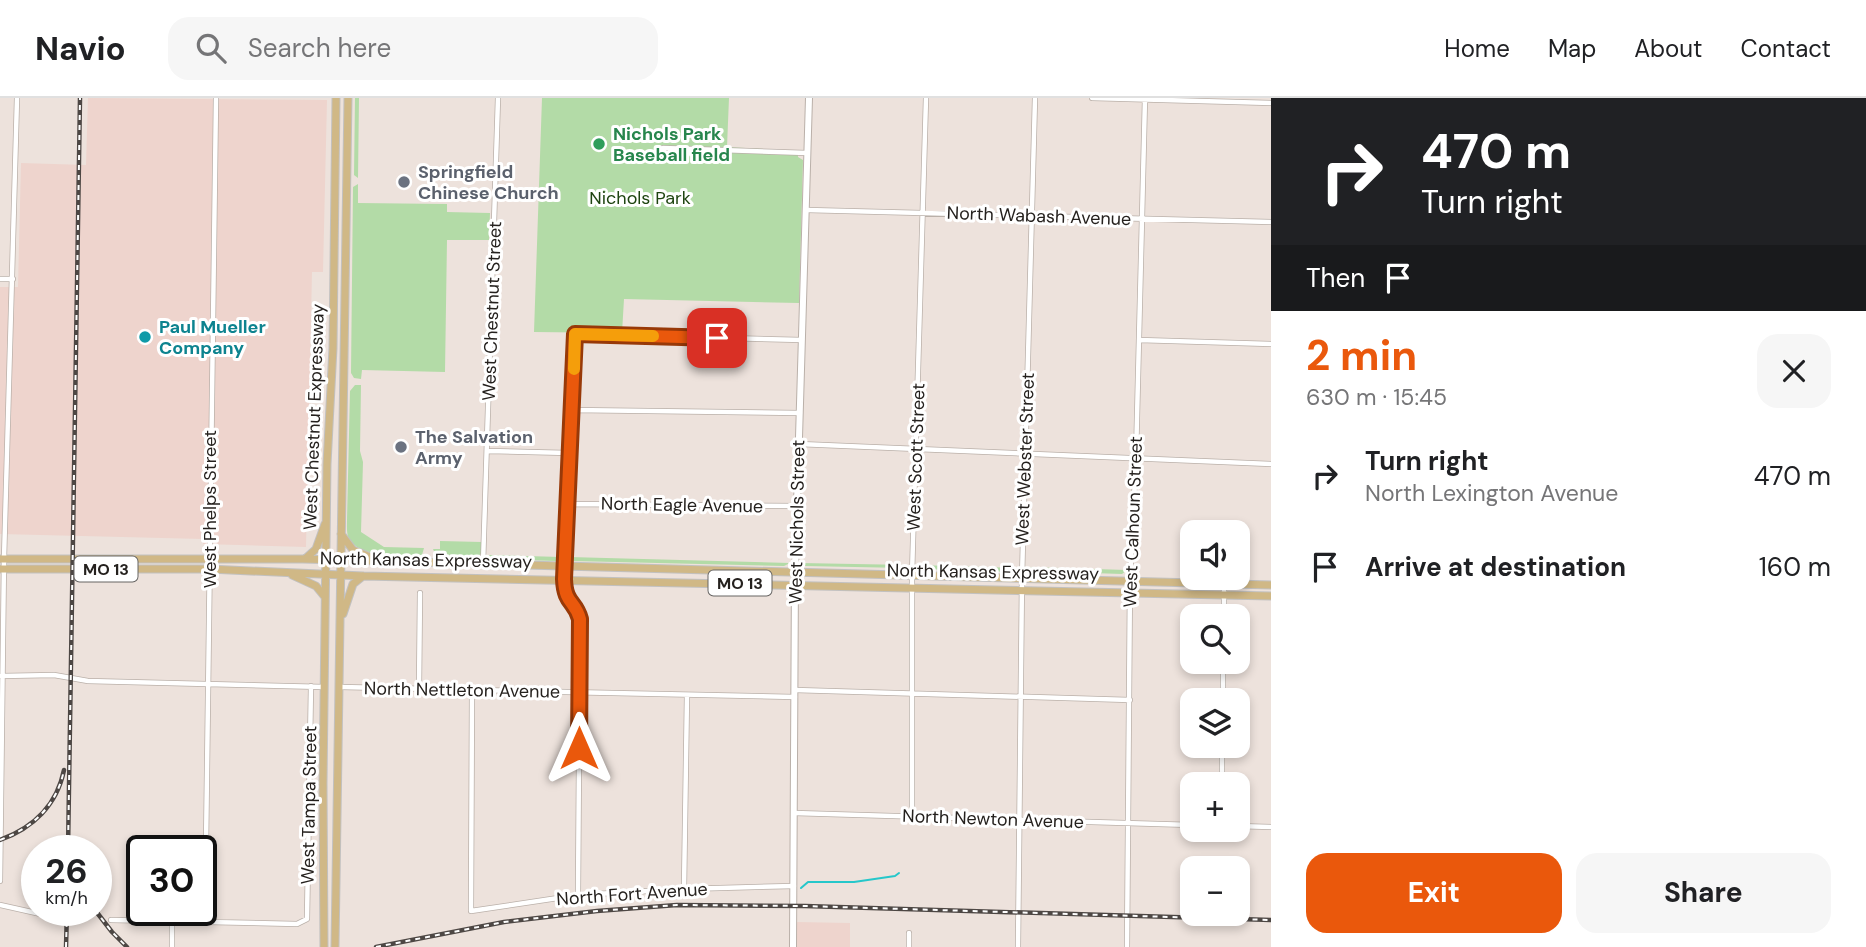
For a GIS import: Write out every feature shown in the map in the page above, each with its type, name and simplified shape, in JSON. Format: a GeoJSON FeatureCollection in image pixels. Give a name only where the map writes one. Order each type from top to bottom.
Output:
{"type":"FeatureCollection","features":[{"type":"Feature","properties":{"kind":"main road","name":"West Chestnut Expressway"},"geometry":{"type":"LineString","coordinates":[[324,947],[324,687],[336,98]]}},
{"type":"Feature","properties":{"kind":"main road","name":"West Chestnut Expressway"},"geometry":{"type":"LineString","coordinates":[[335,947],[348,98]]}},
{"type":"Feature","properties":{"kind":"main road"},"geometry":{"type":"LineString","coordinates":[[303,559],[316,550],[327,520]]}},
{"type":"Feature","properties":{"kind":"main road"},"geometry":{"type":"LineString","coordinates":[[341,534],[353,550],[386,562]]}},
{"type":"Feature","properties":{"kind":"main road","name":"North Kansas Expressway"},"geometry":{"type":"LineString","coordinates":[[2,559],[303,559],[564,568],[1180,582]]}},
{"type":"Feature","properties":{"kind":"main road","name":"North Kansas Expressway"},"geometry":{"type":"LineString","coordinates":[[2,569],[209,569],[363,576],[1271,596]]}},
{"type":"Feature","properties":{"kind":"main road"},"geometry":{"type":"LineString","coordinates":[[278,572],[295,576],[316,586],[323,592],[326,607]]}},
{"type":"Feature","properties":{"kind":"main road"},"geometry":{"type":"LineString","coordinates":[[340,625],[352,586],[363,576]]}},
{"type":"Feature","properties":{"kind":"main road","name":"North Kansas Expressway"},"geometry":{"type":"LineString","coordinates":[[1250,584],[1271,584]]}},
{"type":"Feature","properties":{"kind":"street"},"geometry":{"type":"LineString","coordinates":[[0,881],[2,559],[18,98]]}},
{"type":"Feature","properties":{"kind":"street","name":"West Phelps Street"},"geometry":{"type":"LineString","coordinates":[[206,835],[216,98]]}},
{"type":"Feature","properties":{"kind":"street","name":"West Chestnut Street"},"geometry":{"type":"LineString","coordinates":[[483,565],[498,98]]}},
{"type":"Feature","properties":{"kind":"street","name":"West Nichols Street"},"geometry":{"type":"LineString","coordinates":[[793,947],[795,584],[809,98]]}},
{"type":"Feature","properties":{"kind":"street","name":"West Scott Street"},"geometry":{"type":"LineString","coordinates":[[912,816],[912,575],[926,98]]}},
{"type":"Feature","properties":{"kind":"street","name":"West Webster Street"},"geometry":{"type":"LineString","coordinates":[[1018,947],[1022,578],[1035,98]]}},
{"type":"Feature","properties":{"kind":"street"},"geometry":{"type":"LineString","coordinates":[[1093,98],[1271,103]]}},
{"type":"Feature","properties":{"kind":"street","name":"West Calhoun Street"},"geometry":{"type":"LineString","coordinates":[[1127,947],[1130,580],[1136,458],[1145,98]]}},
{"type":"Feature","properties":{"kind":"street"},"geometry":{"type":"LineString","coordinates":[[663,148],[808,153]]}},
{"type":"Feature","properties":{"kind":"street","name":"North Wabash Avenue"},"geometry":{"type":"LineString","coordinates":[[807,210],[1271,222]]}},
{"type":"Feature","properties":{"kind":"street"},"geometry":{"type":"LineString","coordinates":[[0,279],[13,279]]}},
{"type":"Feature","properties":{"kind":"street"},"geometry":{"type":"LineString","coordinates":[[578,895],[580,619],[566,597],[564,579],[575,334],[802,340]]}},
{"type":"Feature","properties":{"kind":"street"},"geometry":{"type":"LineString","coordinates":[[1139,340],[1271,344]]}},
{"type":"Feature","properties":{"kind":"street"},"geometry":{"type":"LineString","coordinates":[[572,410],[800,413]]}},
{"type":"Feature","properties":{"kind":"street"},"geometry":{"type":"LineString","coordinates":[[799,444],[1271,464]]}},
{"type":"Feature","properties":{"kind":"street"},"geometry":{"type":"LineString","coordinates":[[488,451],[569,453]]}},
{"type":"Feature","properties":{"kind":"street","name":"North Eagle Avenue"},"geometry":{"type":"LineString","coordinates":[[566,503],[797,506]]}},
{"type":"Feature","properties":{"kind":"street"},"geometry":{"type":"LineString","coordinates":[[1224,590],[1224,604]]}},
{"type":"Feature","properties":{"kind":"street"},"geometry":{"type":"LineString","coordinates":[[419,688],[420,593]]}},
{"type":"Feature","properties":{"kind":"street"},"geometry":{"type":"LineString","coordinates":[[1,676],[54,675],[79,680],[324,687]]}},
{"type":"Feature","properties":{"kind":"street","name":"West Tampa Street"},"geometry":{"type":"LineString","coordinates":[[217,921],[297,924],[303,922],[308,914],[311,686]]}},
{"type":"Feature","properties":{"kind":"street","name":"North Nettleton Avenue"},"geometry":{"type":"LineString","coordinates":[[339,687],[1130,701]]}},
{"type":"Feature","properties":{"kind":"street","name":"North Fort Avenue"},"geometry":{"type":"LineString","coordinates":[[472,690],[471,911],[578,895],[794,886]]}},
{"type":"Feature","properties":{"kind":"street"},"geometry":{"type":"LineString","coordinates":[[684,889],[687,695]]}},
{"type":"Feature","properties":{"kind":"street","name":"North Newton Avenue"},"geometry":{"type":"LineString","coordinates":[[794,813],[1180,824]]}},
{"type":"Feature","properties":{"kind":"street"},"geometry":{"type":"LineString","coordinates":[[1250,826],[1271,827]]}},
{"type":"Feature","properties":{"kind":"street"},"geometry":{"type":"LineString","coordinates":[[0,905],[21,910]]}},
{"type":"Feature","properties":{"kind":"street"},"geometry":{"type":"LineString","coordinates":[[172,926],[172,947]]}},
{"type":"Feature","properties":{"kind":"street"},"geometry":{"type":"LineString","coordinates":[[909,933],[909,947]]}},
{"type":"Feature","properties":{"kind":"shaded area"},"geometry":{"type":"Polygon","coordinates":[[[88,98],[327,100],[323,272],[312,272],[306,547],[203,544],[203,539],[0,534],[0,287],[18,287],[21,163],[86,165],[88,98]]]}},
{"type":"Feature","properties":{"kind":"shaded area"},"geometry":{"type":"Polygon","coordinates":[[[796,922],[850,923],[850,947],[796,947],[796,922]]]}},
{"type":"Feature","properties":{"kind":"green space"},"geometry":{"type":"Polygon","coordinates":[[[355,98],[359,98],[358,178],[354,175],[355,98]]]}},
{"type":"Feature","properties":{"kind":"green space","name":"Nichols Park"},"geometry":{"type":"Polygon","coordinates":[[[542,98],[729,98],[727,147],[798,151],[798,157],[803,160],[799,303],[624,299],[622,333],[534,332],[542,98]]]}},
{"type":"Feature","properties":{"kind":"green space"},"geometry":{"type":"Polygon","coordinates":[[[358,184],[358,203],[447,204],[447,212],[490,213],[489,240],[447,240],[445,372],[362,370],[361,379],[354,378],[351,373],[353,187],[358,184]]]}},
{"type":"Feature","properties":{"kind":"green space"},"geometry":{"type":"Polygon","coordinates":[[[355,385],[361,385],[361,532],[384,547],[424,548],[422,555],[406,557],[365,551],[348,537],[350,391],[355,385]]]}},
{"type":"Feature","properties":{"kind":"green space"},"geometry":{"type":"Polygon","coordinates":[[[440,541],[482,542],[482,553],[474,559],[436,556],[433,549],[440,549],[440,541]]]}},
{"type":"Feature","properties":{"kind":"green space"},"geometry":{"type":"Polygon","coordinates":[[[488,555],[561,557],[556,561],[492,559],[488,555]]]}},
{"type":"Feature","properties":{"kind":"green space"},"geometry":{"type":"Polygon","coordinates":[[[569,557],[790,563],[784,566],[573,561],[569,557]]]}},
{"type":"Feature","properties":{"kind":"green space"},"geometry":{"type":"Polygon","coordinates":[[[800,563],[909,565],[905,568],[805,566],[800,563]]]}},
{"type":"Feature","properties":{"kind":"green space"},"geometry":{"type":"Polygon","coordinates":[[[917,565],[1018,568],[1012,572],[923,569],[917,565]]]}},
{"type":"Feature","properties":{"kind":"green space"},"geometry":{"type":"Polygon","coordinates":[[[1026,567],[1127,570],[1122,574],[1031,571],[1026,567]]]}},
{"type":"Feature","properties":{"kind":"waterway"},"geometry":{"type":"LineString","coordinates":[[801,888],[808,882],[854,882],[895,876],[899,873]]}},
{"type":"Feature","properties":{"kind":"railway"},"geometry":{"type":"LineString","coordinates":[[68,835],[80,98]]}},
{"type":"Feature","properties":{"kind":"railway"},"geometry":{"type":"LineString","coordinates":[[0,840],[23,829],[42,814],[56,794],[64,770]]}},
{"type":"Feature","properties":{"kind":"railway"},"geometry":{"type":"LineString","coordinates":[[376,947],[504,922],[677,905],[805,906],[1271,920]]}},
{"type":"Feature","properties":{"kind":"railway"},"geometry":{"type":"LineString","coordinates":[[66,947],[67,926]]}},
{"type":"Feature","properties":{"kind":"railway"},"geometry":{"type":"LineString","coordinates":[[107,926],[127,947]]}},
{"type":"Feature","properties":{"kind":"slow traffic"},"geometry":{"type":"LineString","coordinates":[[574,369],[575,334],[653,336]]}},
{"type":"Feature","properties":{"kind":"place","name":"Nichols Park Baseball field"},"geometry":{"type":"Point","coordinates":[599,144]}},
{"type":"Feature","properties":{"kind":"place","name":"Springfield Chinese Church"},"geometry":{"type":"Point","coordinates":[404,182]}},
{"type":"Feature","properties":{"kind":"place","name":"Paul Mueller Company"},"geometry":{"type":"Point","coordinates":[145,337]}},
{"type":"Feature","properties":{"kind":"place","name":"The Salvation Army"},"geometry":{"type":"Point","coordinates":[401,447]}},
{"type":"Feature","properties":{"kind":"route"},"geometry":{"type":"LineString","coordinates":[[579,748],[580,619],[564,592],[575,334],[717,338]]}}]}
